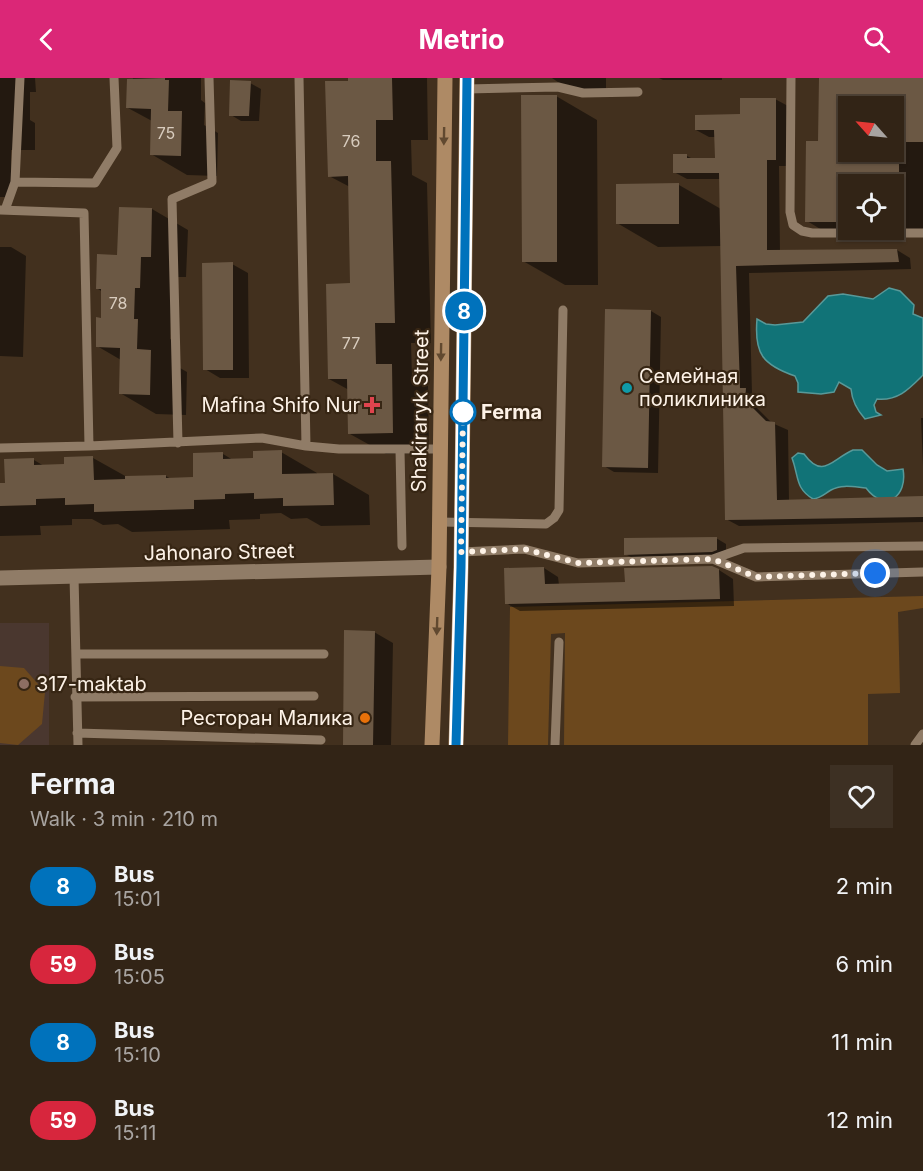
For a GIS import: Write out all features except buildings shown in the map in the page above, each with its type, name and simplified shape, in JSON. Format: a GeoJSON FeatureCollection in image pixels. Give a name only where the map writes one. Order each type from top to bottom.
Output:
{"type":"FeatureCollection","features":[{"type":"Feature","properties":{"kind":"main road","name":"Shakiraryk Street"},"geometry":{"type":"LineString","coordinates":[[432,745],[440,522],[445,78]]}},
{"type":"Feature","properties":{"kind":"main road"},"geometry":{"type":"LineString","coordinates":[[456,745],[467,83]]}},
{"type":"Feature","properties":{"kind":"street","name":"Jahonaro Street"},"geometry":{"type":"LineString","coordinates":[[0,578],[439,567]]}},
{"type":"Feature","properties":{"kind":"lane"},"geometry":{"type":"LineString","coordinates":[[20,78],[15,182],[3,210],[84,213],[90,446]]}},
{"type":"Feature","properties":{"kind":"lane"},"geometry":{"type":"LineString","coordinates":[[15,182],[95,183],[117,148],[114,78]]}},
{"type":"Feature","properties":{"kind":"lane"},"geometry":{"type":"LineString","coordinates":[[178,442],[172,199],[212,182],[209,78]]}},
{"type":"Feature","properties":{"kind":"lane"},"geometry":{"type":"LineString","coordinates":[[299,78],[306,446]]}},
{"type":"Feature","properties":{"kind":"lane"},"geometry":{"type":"LineString","coordinates":[[791,78],[790,213],[793,225],[801,231],[812,233],[923,233]]}},
{"type":"Feature","properties":{"kind":"lane"},"geometry":{"type":"LineString","coordinates":[[467,83],[558,87],[583,93],[638,92]]}},
{"type":"Feature","properties":{"kind":"lane"},"geometry":{"type":"LineString","coordinates":[[440,522],[546,524],[559,510],[563,310]]}},
{"type":"Feature","properties":{"kind":"lane"},"geometry":{"type":"LineString","coordinates":[[0,448],[262,438],[339,449],[440,449]]}},
{"type":"Feature","properties":{"kind":"lane"},"geometry":{"type":"LineString","coordinates":[[400,450],[402,546]]}},
{"type":"Feature","properties":{"kind":"lane"},"geometry":{"type":"LineString","coordinates":[[461,552],[524,549],[578,563],[713,559],[744,548],[923,546]]}},
{"type":"Feature","properties":{"kind":"lane"},"geometry":{"type":"LineString","coordinates":[[713,559],[756,577],[923,572]]}},
{"type":"Feature","properties":{"kind":"lane"},"geometry":{"type":"LineString","coordinates":[[74,576],[75,697],[78,745]]}},
{"type":"Feature","properties":{"kind":"lane"},"geometry":{"type":"LineString","coordinates":[[555,745],[559,642]]}},
{"type":"Feature","properties":{"kind":"lane"},"geometry":{"type":"LineString","coordinates":[[76,654],[324,654]]}},
{"type":"Feature","properties":{"kind":"lane"},"geometry":{"type":"LineString","coordinates":[[75,697],[314,696]]}},
{"type":"Feature","properties":{"kind":"lane"},"geometry":{"type":"LineString","coordinates":[[77,733],[321,740]]}},
{"type":"Feature","properties":{"kind":"lane"},"geometry":{"type":"LineString","coordinates":[[915,745],[923,734]]}},
{"type":"Feature","properties":{"kind":"shaded area"},"geometry":{"type":"Polygon","coordinates":[[[923,596],[923,608],[898,612],[900,693],[868,694],[868,745],[564,745],[565,633],[551,634],[548,745],[508,745],[510,607],[923,596]]]}},
{"type":"Feature","properties":{"kind":"shaded area","name":"317-maktab"},"geometry":{"type":"Polygon","coordinates":[[[0,623],[49,623],[49,745],[0,745],[0,623]]]}},
{"type":"Feature","properties":{"kind":"shaded area"},"geometry":{"type":"Polygon","coordinates":[[[0,666],[24,668],[45,692],[42,724],[18,745],[0,743],[0,666]]]}},
{"type":"Feature","properties":{"kind":"water"},"geometry":{"type":"Polygon","coordinates":[[[889,288],[900,291],[914,305],[913,314],[923,318],[923,375],[897,396],[877,399],[874,405],[876,412],[881,415],[865,419],[855,405],[851,389],[839,382],[834,392],[821,394],[798,392],[795,376],[768,362],[759,350],[757,319],[766,324],[775,325],[803,322],[828,296],[843,294],[873,299],[889,288]]]}},
{"type":"Feature","properties":{"kind":"water"},"geometry":{"type":"Polygon","coordinates":[[[853,450],[862,450],[877,465],[887,471],[903,469],[902,487],[894,498],[880,500],[866,488],[844,486],[813,499],[803,491],[798,482],[792,458],[798,453],[804,454],[811,462],[822,467],[853,450]]]}},
{"type":"Feature","properties":{"kind":"bus line","name":"8"},"geometry":{"type":"LineString","coordinates":[[456,745],[461,567],[467,78]]}},
{"type":"Feature","properties":{"kind":"place","name":"Семейная поликлиника"},"geometry":{"type":"Point","coordinates":[627,388]}},
{"type":"Feature","properties":{"kind":"place","name":"Mafina Shifo Nur"},"geometry":{"type":"Point","coordinates":[372,405]}},
{"type":"Feature","properties":{"kind":"place","name":"Ferma"},"geometry":{"type":"Point","coordinates":[463,412]}},
{"type":"Feature","properties":{"kind":"place","name":"317-maktab"},"geometry":{"type":"Point","coordinates":[24,684]}},
{"type":"Feature","properties":{"kind":"place","name":"Ресторан Малика"},"geometry":{"type":"Point","coordinates":[365,718]}},
{"type":"Feature","properties":{"kind":"route"},"geometry":{"type":"LineString","coordinates":[[463,412],[461,552],[524,549],[578,563],[713,559],[756,577],[875,573]]}}]}
